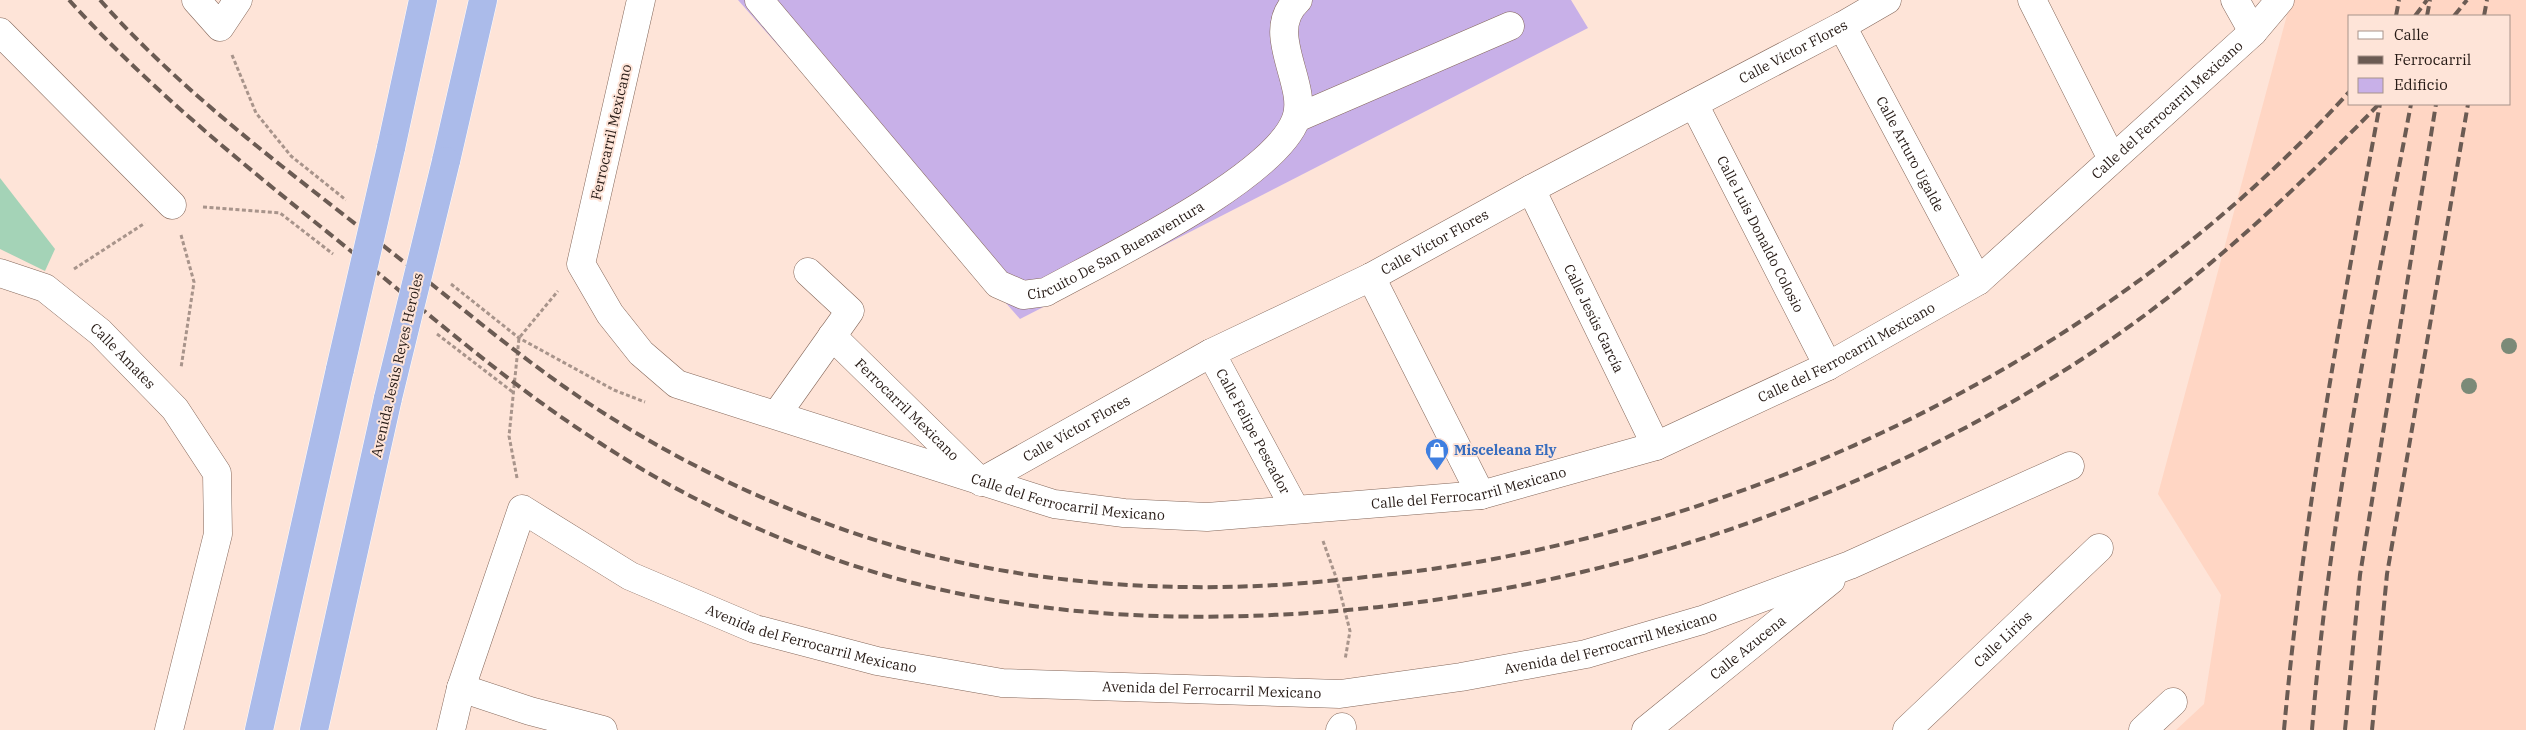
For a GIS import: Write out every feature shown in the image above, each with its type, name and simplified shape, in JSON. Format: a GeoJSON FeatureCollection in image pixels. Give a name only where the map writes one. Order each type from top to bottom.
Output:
{"type":"FeatureCollection","features":[{"type":"Feature","properties":{"kind":"highway"},"geometry":{"type":"LineString","coordinates":[[259,730],[423,0]]}},
{"type":"Feature","properties":{"kind":"highway","name":"Avenida Jesús Reyes Heroles"},"geometry":{"type":"LineString","coordinates":[[314,730],[388,398],[483,0]]}},
{"type":"Feature","properties":{"kind":"street"},"geometry":{"type":"LineString","coordinates":[[196,0],[220,27],[238,0]]}},
{"type":"Feature","properties":{"kind":"street","name":"Ferrocarril Mexicano"},"geometry":{"type":"LineString","coordinates":[[581,264],[641,0]]}},
{"type":"Feature","properties":{"kind":"street","name":"Circuito De San Buenaventura"},"geometry":{"type":"LineString","coordinates":[[759,0],[998,284],[1023,295],[1046,292],[1213,198],[1269,157],[1287,139],[1297,118],[1296,92],[1283,26],[1298,0]]}},
{"type":"Feature","properties":{"kind":"street","name":"Calle Víctor Flores"},"geometry":{"type":"LineString","coordinates":[[981,482],[1211,353],[1371,277],[1531,189],[1842,26],[1887,0]]}},
{"type":"Feature","properties":{"kind":"street"},"geometry":{"type":"LineString","coordinates":[[2032,0],[2112,159]]}},
{"type":"Feature","properties":{"kind":"street"},"geometry":{"type":"LineString","coordinates":[[2235,0],[2253,32]]}},
{"type":"Feature","properties":{"kind":"street","name":"Calle del Ferrocarril Mexicano"},"geometry":{"type":"LineString","coordinates":[[581,264],[610,314],[641,353],[677,384],[777,414],[981,482],[1054,504],[1124,513],[1207,517],[1481,495],[1656,446],[1828,366],[1978,281],[2253,32],[2280,0]]}},
{"type":"Feature","properties":{"kind":"street"},"geometry":{"type":"LineString","coordinates":[[1297,118],[1510,26]]}},
{"type":"Feature","properties":{"kind":"street","name":"Calle Arturo Ugalde"},"geometry":{"type":"LineString","coordinates":[[1842,26],[1978,281]]}},
{"type":"Feature","properties":{"kind":"street"},"geometry":{"type":"LineString","coordinates":[[0,32],[172,205]]}},
{"type":"Feature","properties":{"kind":"street","name":"Calle Luis Donaldo Colosio"},"geometry":{"type":"LineString","coordinates":[[1694,104],[1828,366]]}},
{"type":"Feature","properties":{"kind":"street","name":"Calle Jesús García"},"geometry":{"type":"LineString","coordinates":[[1531,189],[1656,446]]}},
{"type":"Feature","properties":{"kind":"street"},"geometry":{"type":"LineString","coordinates":[[777,414],[850,311],[808,272]]}},
{"type":"Feature","properties":{"kind":"street","name":"Calle Amates"},"geometry":{"type":"LineString","coordinates":[[0,273],[45,288],[100,332],[175,409],[218,473],[218,534],[169,730]]}},
{"type":"Feature","properties":{"kind":"street"},"geometry":{"type":"LineString","coordinates":[[1371,277],[1481,495]]}},
{"type":"Feature","properties":{"kind":"street","name":"Ferrocarril Mexicano"},"geometry":{"type":"LineString","coordinates":[[832,336],[981,482]]}},
{"type":"Feature","properties":{"kind":"street","name":"Calle Felipe Pescador"},"geometry":{"type":"LineString","coordinates":[[1211,353],[1295,509]]}},
{"type":"Feature","properties":{"kind":"street","name":"Avenida del Ferrocarril Mexicano"},"geometry":{"type":"LineString","coordinates":[[522,509],[630,576],[755,629],[877,660],[1002,683],[1340,694],[1462,677],[1586,654],[1702,620],[1850,565],[2070,466]]}},
{"type":"Feature","properties":{"kind":"street"},"geometry":{"type":"LineString","coordinates":[[451,730],[461,688],[522,509]]}},
{"type":"Feature","properties":{"kind":"street","name":"Calle Lirios"},"geometry":{"type":"LineString","coordinates":[[1906,730],[2099,548]]}},
{"type":"Feature","properties":{"kind":"street","name":"Calle Azucena"},"geometry":{"type":"LineString","coordinates":[[1646,730],[1850,565]]}},
{"type":"Feature","properties":{"kind":"street"},"geometry":{"type":"LineString","coordinates":[[461,688],[530,711],[603,730]]}},
{"type":"Feature","properties":{"kind":"street"},"geometry":{"type":"LineString","coordinates":[[2143,730],[2173,702]]}},
{"type":"Feature","properties":{"kind":"path"},"geometry":{"type":"LineString","coordinates":[[220,27],[256,113],[291,156],[352,205]]}},
{"type":"Feature","properties":{"kind":"path"},"geometry":{"type":"LineString","coordinates":[[45,288],[172,205],[194,282],[175,409]]}},
{"type":"Feature","properties":{"kind":"path"},"geometry":{"type":"LineString","coordinates":[[522,509],[509,436],[519,338],[581,264]]}},
{"type":"Feature","properties":{"kind":"path"},"geometry":{"type":"LineString","coordinates":[[443,278],[519,338],[614,390],[650,404]]}},
{"type":"Feature","properties":{"kind":"path"},"geometry":{"type":"LineString","coordinates":[[1295,509],[1318,528],[1346,611],[1350,631],[1340,694]]}},
{"type":"Feature","properties":{"kind":"shaded area"},"geometry":{"type":"Polygon","coordinates":[[[2291,0],[2526,0],[2526,730],[2176,730],[2204,704],[2221,595],[2158,494],[2291,0]]]}},
{"type":"Feature","properties":{"kind":"green space"},"geometry":{"type":"Polygon","coordinates":[[[0,178],[55,249],[45,271],[0,249],[0,178]]]}},
{"type":"Feature","properties":{"kind":"building"},"geometry":{"type":"Polygon","coordinates":[[[738,0],[1571,0],[1588,28],[1020,319],[738,0]]]}},
{"type":"Feature","properties":{"kind":"railway"},"geometry":{"type":"LineString","coordinates":[[69,0],[137,69],[208,134],[446,329],[506,377],[568,422],[654,476],[710,506],[767,533],[880,574],[934,588],[1046,608],[1159,616],[1216,617],[1272,615],[1378,607],[1484,592],[1588,571],[1690,542],[1791,507],[1889,466],[1984,418],[2076,363],[2118,335],[2235,242],[2308,175],[2378,105]]}},
{"type":"Feature","properties":{"kind":"railway"},"geometry":{"type":"LineString","coordinates":[[100,0],[163,65],[231,125],[492,333],[566,388],[602,412],[677,456],[756,495],[796,512],[878,541],[933,556],[990,568],[1048,577],[1164,587],[1281,585],[1338,580],[1442,568],[1504,557],[1623,529],[1740,491],[1854,446],[1964,391],[2070,328],[2170,257],[2264,178],[2348,93]]}},
{"type":"Feature","properties":{"kind":"railway"},"geometry":{"type":"LineString","coordinates":[[2396,15],[2399,0]]}},
{"type":"Feature","properties":{"kind":"railway"},"geometry":{"type":"LineString","coordinates":[[2416,15],[2427,0]]}},
{"type":"Feature","properties":{"kind":"railway"},"geometry":{"type":"LineString","coordinates":[[2427,15],[2430,0]]}},
{"type":"Feature","properties":{"kind":"railway"},"geometry":{"type":"LineString","coordinates":[[2455,15],[2467,0]]}},
{"type":"Feature","properties":{"kind":"railway"},"geometry":{"type":"LineString","coordinates":[[2484,15],[2487,0]]}},
{"type":"Feature","properties":{"kind":"railway"},"geometry":{"type":"LineString","coordinates":[[2284,730],[2312,494],[2337,338],[2380,105]]}},
{"type":"Feature","properties":{"kind":"railway"},"geometry":{"type":"LineString","coordinates":[[2312,730],[2329,572],[2353,416],[2411,105]]}},
{"type":"Feature","properties":{"kind":"railway"},"geometry":{"type":"LineString","coordinates":[[2345,730],[2360,575],[2436,105]]}},
{"type":"Feature","properties":{"kind":"railway"},"geometry":{"type":"LineString","coordinates":[[2372,730],[2387,574],[2468,105]]}},
{"type":"Feature","properties":{"kind":"place","name":"Misceleana Ely"},"geometry":{"type":"Point","coordinates":[1437,471]}}]}
